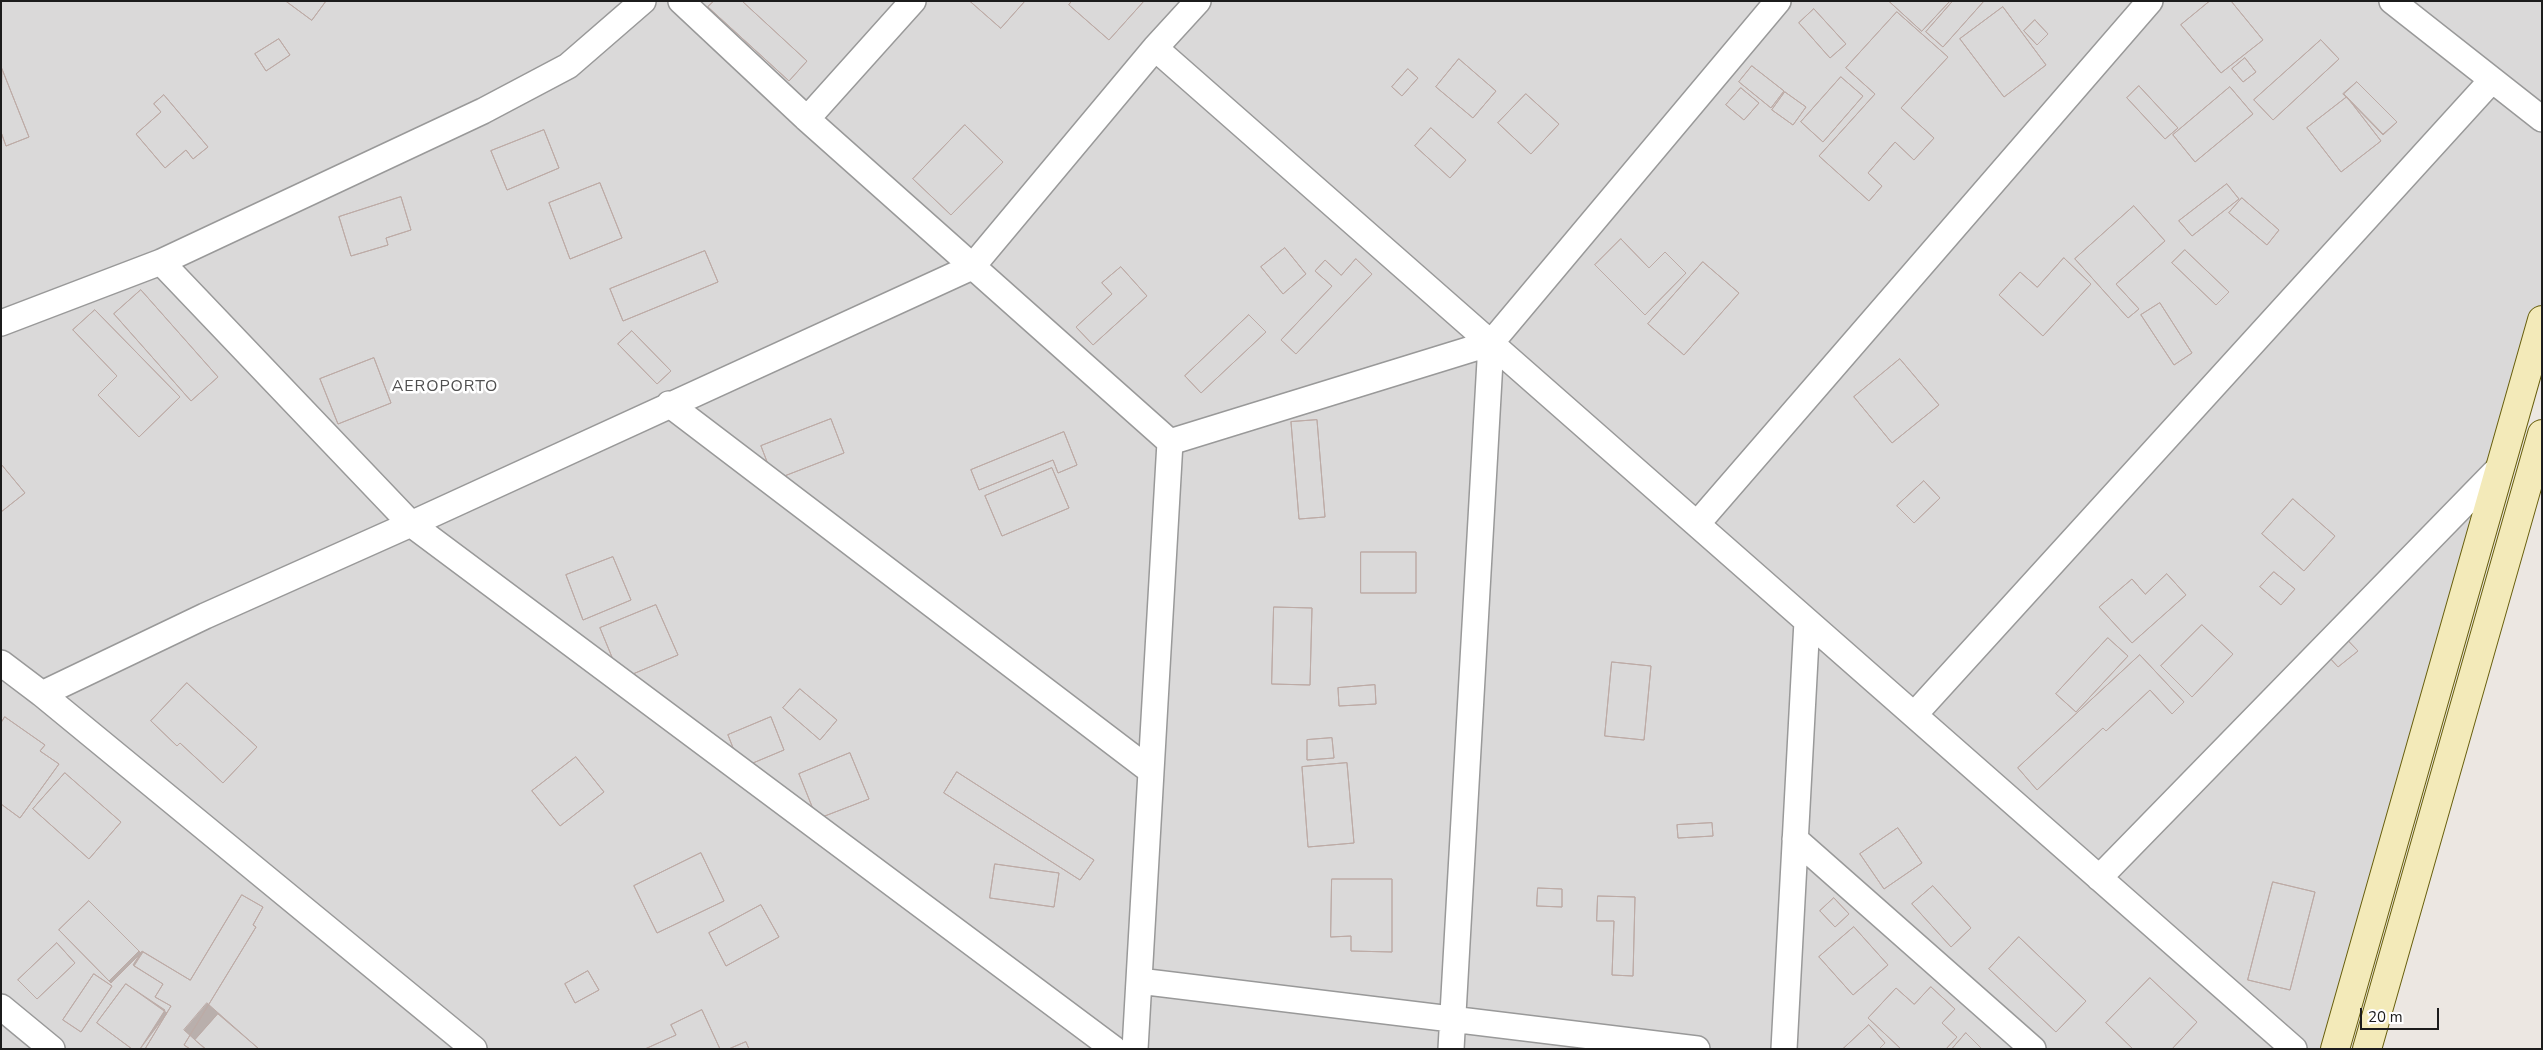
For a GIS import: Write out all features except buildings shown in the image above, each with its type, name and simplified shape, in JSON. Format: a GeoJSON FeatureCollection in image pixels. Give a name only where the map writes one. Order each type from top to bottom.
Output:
{"type":"FeatureCollection","features":[{"type":"Feature","properties":{"kind":"street"},"geometry":{"type":"LineString","coordinates":[[1,323],[161,262],[483,111],[568,66],[643,1]]}},
{"type":"Feature","properties":{"kind":"street"},"geometry":{"type":"LineString","coordinates":[[681,1],[806,119],[1170,442]]}},
{"type":"Feature","properties":{"kind":"street"},"geometry":{"type":"LineString","coordinates":[[806,119],[912,1]]}},
{"type":"Feature","properties":{"kind":"street"},"geometry":{"type":"LineString","coordinates":[[42,694],[205,616],[412,524],[972,266],[1155,48],[1198,1]]}},
{"type":"Feature","properties":{"kind":"street"},"geometry":{"type":"LineString","coordinates":[[1170,442],[1491,343],[1778,1]]}},
{"type":"Feature","properties":{"kind":"street"},"geometry":{"type":"LineString","coordinates":[[1697,524],[2150,1]]}},
{"type":"Feature","properties":{"kind":"street"},"geometry":{"type":"LineString","coordinates":[[2392,1],[2491,81],[2542,119]]}},
{"type":"Feature","properties":{"kind":"street"},"geometry":{"type":"LineString","coordinates":[[1155,48],[2294,1049]]}},
{"type":"Feature","properties":{"kind":"street"},"geometry":{"type":"LineString","coordinates":[[1914,715],[2491,81]]}},
{"type":"Feature","properties":{"kind":"street"},"geometry":{"type":"LineString","coordinates":[[161,262],[412,524],[1114,1049]]}},
{"type":"Feature","properties":{"kind":"street"},"geometry":{"type":"LineString","coordinates":[[2335,1049],[2542,320]]}},
{"type":"Feature","properties":{"kind":"street"},"geometry":{"type":"LineString","coordinates":[[1451,1049],[1491,343]]}},
{"type":"Feature","properties":{"kind":"street"},"geometry":{"type":"LineString","coordinates":[[669,404],[1151,771]]}},
{"type":"Feature","properties":{"kind":"street"},"geometry":{"type":"LineString","coordinates":[[2367,1049],[2542,434]]}},
{"type":"Feature","properties":{"kind":"street"},"geometry":{"type":"LineString","coordinates":[[1135,1049],[1170,442]]}},
{"type":"Feature","properties":{"kind":"street"},"geometry":{"type":"LineString","coordinates":[[2099,878],[2500,467]]}},
{"type":"Feature","properties":{"kind":"street"},"geometry":{"type":"LineString","coordinates":[[1784,1049],[1807,621]]}},
{"type":"Feature","properties":{"kind":"street"},"geometry":{"type":"LineString","coordinates":[[1,663],[42,694],[474,1049]]}},
{"type":"Feature","properties":{"kind":"street"},"geometry":{"type":"LineString","coordinates":[[1795,839],[2033,1049]]}},
{"type":"Feature","properties":{"kind":"street"},"geometry":{"type":"LineString","coordinates":[[1139,981],[1697,1049]]}},
{"type":"Feature","properties":{"kind":"street"},"geometry":{"type":"LineString","coordinates":[[1,1007],[52,1049]]}},
{"type":"Feature","properties":{"kind":"shaded area"},"geometry":{"type":"Polygon","coordinates":[[[1,1],[2542,1],[2542,321],[2336,1049],[1,1049],[1,1]]]}},
{"type":"Feature","properties":{"kind":"district","name":"AEROPORTO"},"geometry":{"type":"Point","coordinates":[445,387]}}]}
